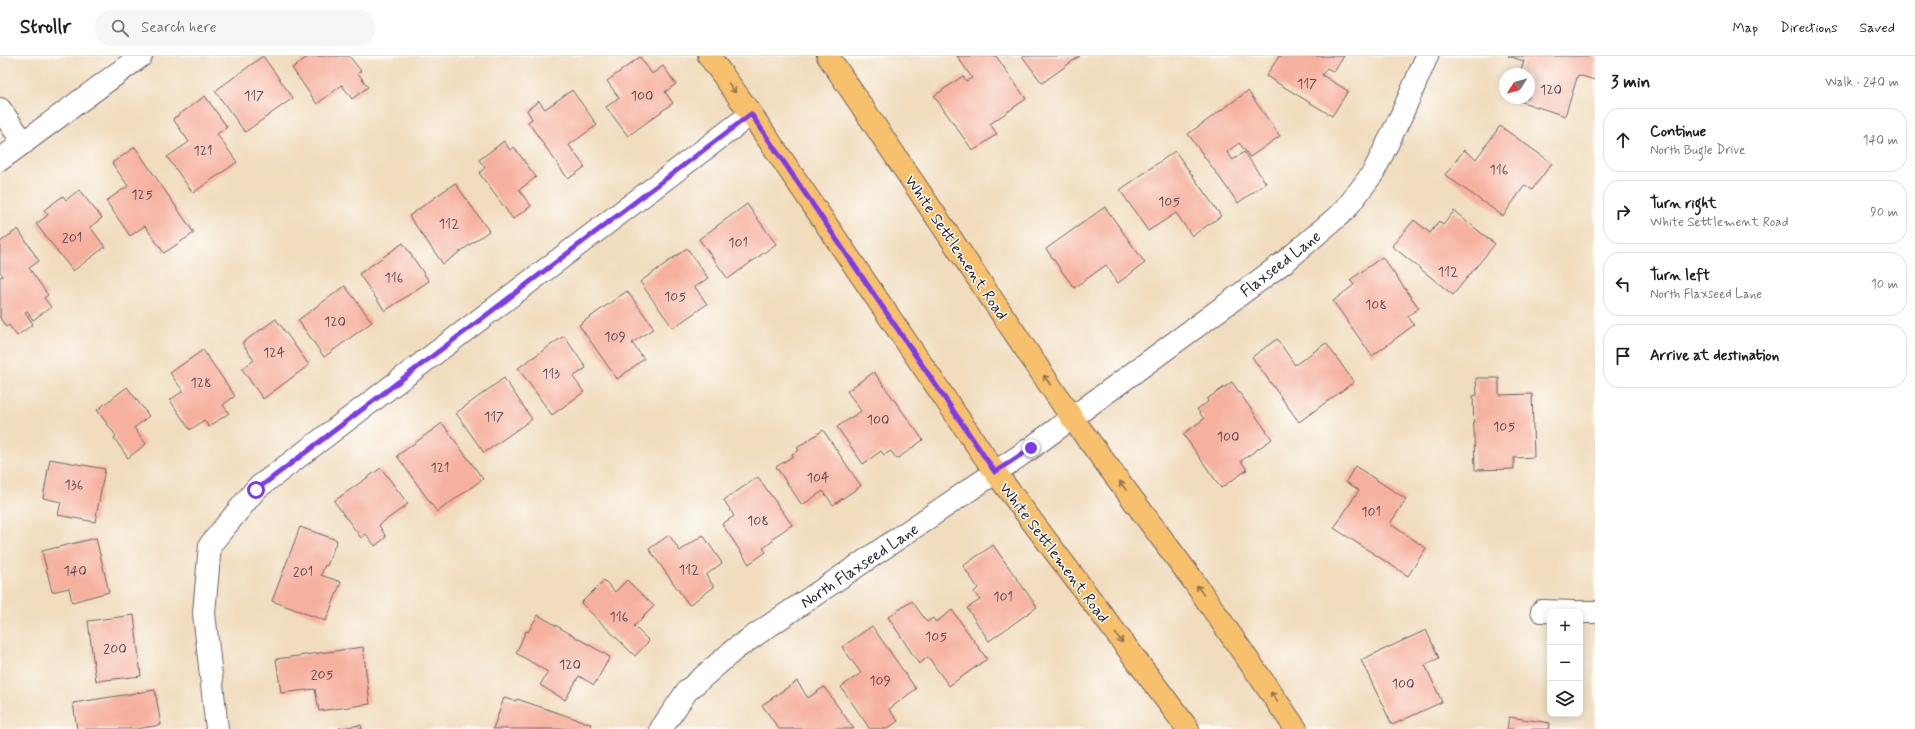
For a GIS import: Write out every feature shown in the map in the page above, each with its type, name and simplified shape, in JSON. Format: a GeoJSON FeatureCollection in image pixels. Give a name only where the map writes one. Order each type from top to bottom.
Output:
{"type":"FeatureCollection","features":[{"type":"Feature","properties":{"kind":"main road","name":"White Settlement Road"},"geometry":{"type":"LineString","coordinates":[[709,56],[751,114],[995,472],[1188,729]]}},
{"type":"Feature","properties":{"kind":"main road","name":"White Settlement Road"},"geometry":{"type":"LineString","coordinates":[[830,57],[1072,418],[1192,578],[1296,729]]}},
{"type":"Feature","properties":{"kind":"street"},"geometry":{"type":"LineString","coordinates":[[0,160],[84,96],[141,56]]}},
{"type":"Feature","properties":{"kind":"street","name":"Flaxseed Lane"},"geometry":{"type":"LineString","coordinates":[[1072,418],[1287,260],[1345,210],[1374,173],[1427,56]]}},
{"type":"Feature","properties":{"kind":"street"},"geometry":{"type":"LineString","coordinates":[[0,109],[24,143]]}},
{"type":"Feature","properties":{"kind":"street"},"geometry":{"type":"LineString","coordinates":[[218,729],[204,613],[210,545],[256,490],[751,114]]}},
{"type":"Feature","properties":{"kind":"street","name":"North Flaxseed Lane"},"geometry":{"type":"LineString","coordinates":[[661,729],[687,691],[735,649],[1072,418]]}},
{"type":"Feature","properties":{"kind":"street"},"geometry":{"type":"LineString","coordinates":[[1542,611],[1547,611]]}},
{"type":"Feature","properties":{"kind":"street"},"geometry":{"type":"LineString","coordinates":[[1583,612],[1595,612]]}},
{"type":"Feature","properties":{"kind":"building"},"geometry":{"type":"Polygon","coordinates":[[[263,56],[293,98],[245,132],[215,91],[263,56]]]}},
{"type":"Feature","properties":{"kind":"building"},"geometry":{"type":"Polygon","coordinates":[[[309,56],[349,56],[361,71],[358,73],[368,87],[352,99],[342,85],[317,104],[292,68],[309,56]]]}},
{"type":"Feature","properties":{"kind":"building"},"geometry":{"type":"Polygon","coordinates":[[[957,56],[996,56],[1026,99],[990,124],[997,134],[973,151],[934,96],[963,76],[966,81],[972,78],[957,56]]]}},
{"type":"Feature","properties":{"kind":"building"},"geometry":{"type":"Polygon","coordinates":[[[1022,56],[1080,56],[1042,83],[1022,56]]]}},
{"type":"Feature","properties":{"kind":"building"},"geometry":{"type":"Polygon","coordinates":[[[1279,56],[1344,56],[1334,72],[1327,68],[1322,75],[1348,91],[1332,116],[1266,76],[1279,56]]]}},
{"type":"Feature","properties":{"kind":"building"},"geometry":{"type":"Polygon","coordinates":[[[1508,56],[1595,56],[1595,80],[1578,75],[1565,116],[1528,104],[1535,104],[1535,68],[1522,68],[1524,61],[1508,56]]]}},
{"type":"Feature","properties":{"kind":"building"},"geometry":{"type":"Polygon","coordinates":[[[640,57],[652,74],[663,66],[676,84],[665,92],[673,103],[628,136],[606,107],[619,98],[607,81],[640,57]]]}},
{"type":"Feature","properties":{"kind":"building"},"geometry":{"type":"Polygon","coordinates":[[[572,90],[597,125],[569,145],[585,167],[568,179],[528,122],[532,119],[527,110],[539,101],[545,109],[572,90]]]}},
{"type":"Feature","properties":{"kind":"building"},"geometry":{"type":"Polygon","coordinates":[[[1248,91],[1280,136],[1250,157],[1239,143],[1227,152],[1233,160],[1244,152],[1266,183],[1238,203],[1188,134],[1248,91]]]}},
{"type":"Feature","properties":{"kind":"building"},"geometry":{"type":"Polygon","coordinates":[[[205,96],[227,127],[217,134],[237,162],[193,193],[167,157],[189,142],[173,119],[205,96]]]}},
{"type":"Feature","properties":{"kind":"building"},"geometry":{"type":"Polygon","coordinates":[[[1500,126],[1552,163],[1532,190],[1525,185],[1503,216],[1445,175],[1464,150],[1476,159],[1500,126]]]}},
{"type":"Feature","properties":{"kind":"building"},"geometry":{"type":"Polygon","coordinates":[[[504,141],[510,150],[514,147],[536,177],[519,190],[531,206],[513,219],[479,173],[485,168],[479,160],[504,141]]]}},
{"type":"Feature","properties":{"kind":"building"},"geometry":{"type":"Polygon","coordinates":[[[135,147],[194,233],[164,253],[145,226],[130,236],[106,201],[128,186],[112,163],[135,147]]]}},
{"type":"Feature","properties":{"kind":"building"},"geometry":{"type":"Polygon","coordinates":[[[1175,151],[1221,216],[1192,236],[1176,213],[1148,231],[1120,190],[1175,151]]]}},
{"type":"Feature","properties":{"kind":"building"},"geometry":{"type":"Polygon","coordinates":[[[455,183],[489,231],[443,264],[409,216],[455,183]]]}},
{"type":"Feature","properties":{"kind":"building"},"geometry":{"type":"Polygon","coordinates":[[[79,190],[102,218],[90,227],[105,247],[73,271],[36,224],[48,215],[44,210],[63,196],[66,200],[79,190]]]}},
{"type":"Feature","properties":{"kind":"building"},"geometry":{"type":"Polygon","coordinates":[[[747,204],[776,244],[728,279],[699,239],[747,204]]]}},
{"type":"Feature","properties":{"kind":"building"},"geometry":{"type":"Polygon","coordinates":[[[1105,207],[1145,263],[1118,283],[1106,265],[1074,288],[1046,249],[1105,207]]]}},
{"type":"Feature","properties":{"kind":"building"},"geometry":{"type":"Polygon","coordinates":[[[1454,211],[1495,244],[1453,295],[1392,246],[1414,220],[1430,233],[1439,221],[1443,225],[1454,211]]]}},
{"type":"Feature","properties":{"kind":"building"},"geometry":{"type":"Polygon","coordinates":[[[18,229],[39,261],[29,268],[48,295],[44,298],[51,307],[33,320],[27,311],[25,312],[33,324],[17,336],[9,325],[6,327],[0,318],[0,277],[3,276],[0,272],[0,242],[18,229]]]}},
{"type":"Feature","properties":{"kind":"building"},"geometry":{"type":"Polygon","coordinates":[[[403,243],[429,281],[385,311],[359,274],[403,243]]]}},
{"type":"Feature","properties":{"kind":"building"},"geometry":{"type":"Polygon","coordinates":[[[687,248],[708,278],[695,287],[707,304],[673,328],[640,282],[687,248]]]}},
{"type":"Feature","properties":{"kind":"building"},"geometry":{"type":"Polygon","coordinates":[[[1382,257],[1419,308],[1408,316],[1414,325],[1372,356],[1333,301],[1354,285],[1350,280],[1382,257]]]}},
{"type":"Feature","properties":{"kind":"building"},"geometry":{"type":"Polygon","coordinates":[[[345,286],[372,322],[324,357],[298,320],[345,286]]]}},
{"type":"Feature","properties":{"kind":"building"},"geometry":{"type":"Polygon","coordinates":[[[627,291],[654,328],[632,343],[644,359],[617,379],[579,325],[627,291]]]}},
{"type":"Feature","properties":{"kind":"building"},"geometry":{"type":"Polygon","coordinates":[[[276,319],[309,365],[263,399],[242,369],[254,360],[242,343],[276,319]]]}},
{"type":"Feature","properties":{"kind":"building"},"geometry":{"type":"Polygon","coordinates":[[[564,336],[586,368],[573,377],[584,392],[552,415],[518,368],[564,336]]]}},
{"type":"Feature","properties":{"kind":"building"},"geometry":{"type":"Polygon","coordinates":[[[1277,339],[1295,365],[1326,343],[1354,382],[1299,422],[1252,357],[1277,339]]]}},
{"type":"Feature","properties":{"kind":"building"},"geometry":{"type":"Polygon","coordinates":[[[203,350],[235,396],[223,405],[229,413],[209,427],[204,420],[190,430],[170,400],[183,391],[170,373],[203,350]]]}},
{"type":"Feature","properties":{"kind":"building"},"geometry":{"type":"Polygon","coordinates":[[[874,372],[923,440],[897,459],[891,451],[884,455],[881,451],[863,464],[837,427],[861,411],[847,391],[874,372]]]}},
{"type":"Feature","properties":{"kind":"building"},"geometry":{"type":"Polygon","coordinates":[[[504,378],[532,419],[484,453],[456,413],[504,378]]]}},
{"type":"Feature","properties":{"kind":"building"},"geometry":{"type":"Polygon","coordinates":[[[1476,378],[1499,378],[1499,395],[1532,394],[1534,457],[1514,458],[1514,469],[1475,470],[1473,396],[1477,395],[1476,378]]]}},
{"type":"Feature","properties":{"kind":"building"},"geometry":{"type":"Polygon","coordinates":[[[1232,382],[1272,439],[1241,461],[1247,470],[1221,488],[1183,434],[1204,419],[1197,409],[1208,402],[1207,399],[1232,382]]]}},
{"type":"Feature","properties":{"kind":"building"},"geometry":{"type":"Polygon","coordinates":[[[127,387],[149,416],[134,428],[146,444],[128,458],[114,438],[116,436],[97,410],[127,387]]]}},
{"type":"Feature","properties":{"kind":"building"},"geometry":{"type":"Polygon","coordinates":[[[442,423],[483,479],[437,512],[397,456],[442,423]]]}},
{"type":"Feature","properties":{"kind":"building"},"geometry":{"type":"Polygon","coordinates":[[[823,430],[861,486],[833,505],[823,491],[802,505],[776,467],[793,456],[792,454],[799,450],[797,448],[823,430]]]}},
{"type":"Feature","properties":{"kind":"building"},"geometry":{"type":"Polygon","coordinates":[[[50,459],[105,469],[95,522],[58,515],[61,502],[43,498],[50,459]]]}},
{"type":"Feature","properties":{"kind":"building"},"geometry":{"type":"Polygon","coordinates":[[[1355,466],[1406,499],[1390,524],[1426,548],[1408,576],[1334,528],[1359,490],[1346,482],[1355,466]]]}},
{"type":"Feature","properties":{"kind":"building"},"geometry":{"type":"Polygon","coordinates":[[[381,468],[408,504],[379,525],[386,537],[375,546],[366,534],[361,538],[334,501],[381,468]]]}},
{"type":"Feature","properties":{"kind":"building"},"geometry":{"type":"Polygon","coordinates":[[[758,477],[792,525],[771,539],[773,541],[763,548],[766,552],[749,564],[722,524],[734,516],[724,500],[758,477]]]}},
{"type":"Feature","properties":{"kind":"building"},"geometry":{"type":"Polygon","coordinates":[[[300,527],[337,540],[327,566],[325,565],[321,575],[341,582],[326,621],[272,601],[300,527]]]}},
{"type":"Feature","properties":{"kind":"building"},"geometry":{"type":"Polygon","coordinates":[[[669,535],[680,551],[703,535],[722,563],[706,575],[714,587],[689,605],[649,549],[669,535]]]}},
{"type":"Feature","properties":{"kind":"building"},"geometry":{"type":"Polygon","coordinates":[[[96,538],[109,592],[72,602],[69,588],[52,592],[42,551],[96,538]]]}},
{"type":"Feature","properties":{"kind":"building"},"geometry":{"type":"Polygon","coordinates":[[[993,545],[1037,607],[989,641],[967,608],[980,600],[974,592],[978,588],[963,566],[993,545]]]}},
{"type":"Feature","properties":{"kind":"building"},"geometry":{"type":"Polygon","coordinates":[[[604,580],[615,592],[627,580],[654,606],[634,626],[649,641],[635,656],[581,603],[604,580]]]}},
{"type":"Feature","properties":{"kind":"building"},"geometry":{"type":"Polygon","coordinates":[[[912,601],[927,622],[933,618],[936,622],[952,610],[987,659],[949,686],[928,657],[919,664],[888,617],[912,601]]]}},
{"type":"Feature","properties":{"kind":"building"},"geometry":{"type":"Polygon","coordinates":[[[134,615],[141,676],[96,681],[88,621],[134,615]]]}},
{"type":"Feature","properties":{"kind":"building"},"geometry":{"type":"Polygon","coordinates":[[[538,615],[610,657],[594,685],[579,676],[565,700],[540,685],[548,672],[516,653],[526,631],[528,632],[538,615]]]}},
{"type":"Feature","properties":{"kind":"building"},"geometry":{"type":"Polygon","coordinates":[[[872,626],[916,689],[889,709],[898,721],[887,729],[870,729],[841,687],[861,673],[842,647],[872,626]]]}},
{"type":"Feature","properties":{"kind":"building"},"geometry":{"type":"Polygon","coordinates":[[[1426,630],[1439,658],[1425,665],[1442,702],[1392,725],[1361,660],[1426,630]]]}},
{"type":"Feature","properties":{"kind":"building"},"geometry":{"type":"Polygon","coordinates":[[[363,647],[370,704],[319,711],[315,689],[281,693],[276,659],[363,647]]]}},
{"type":"Feature","properties":{"kind":"building"},"geometry":{"type":"Polygon","coordinates":[[[797,681],[808,698],[824,687],[854,729],[779,729],[762,705],[797,681]]]}},
{"type":"Feature","properties":{"kind":"building"},"geometry":{"type":"Polygon","coordinates":[[[155,690],[161,725],[136,729],[77,729],[73,703],[155,690]]]}},
{"type":"Feature","properties":{"kind":"building"},"geometry":{"type":"Polygon","coordinates":[[[504,698],[516,701],[517,699],[591,724],[589,729],[493,729],[504,698]]]}},
{"type":"Feature","properties":{"kind":"building"},"geometry":{"type":"Polygon","coordinates":[[[1509,717],[1550,723],[1549,729],[1507,729],[1509,717]]]}},
{"type":"Feature","properties":{"kind":"building"},"geometry":{"type":"Polygon","coordinates":[[[361,725],[362,729],[339,729],[339,728],[361,725]]]}},
{"type":"Feature","properties":{"kind":"route"},"geometry":{"type":"LineString","coordinates":[[256,490],[751,114],[995,472],[1031,448]]}}]}
